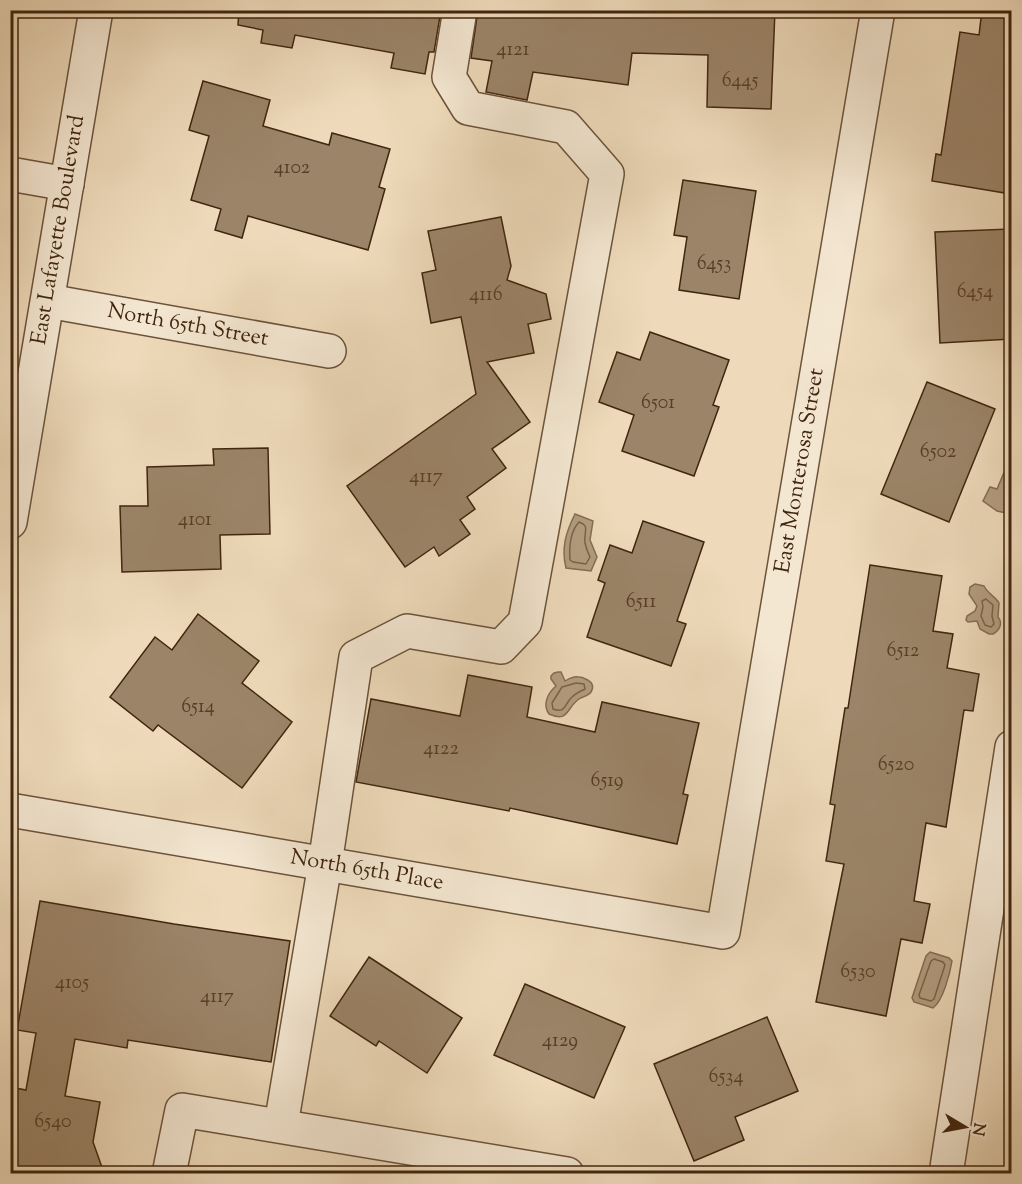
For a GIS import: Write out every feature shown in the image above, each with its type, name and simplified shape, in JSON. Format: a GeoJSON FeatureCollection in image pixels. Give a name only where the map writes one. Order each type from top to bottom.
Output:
{"type":"FeatureCollection","features":[{"type":"Feature","properties":{"kind":"street","name":"East Lafayette Boulevard"},"geometry":{"type":"LineString","coordinates":[[10,522],[96,10]]}},
{"type":"Feature","properties":{"kind":"street"},"geometry":{"type":"LineString","coordinates":[[281,1125],[325,864],[356,657],[406,631],[501,647],[525,622],[607,174],[566,127],[468,108],[449,77],[460,10]]}},
{"type":"Feature","properties":{"kind":"street","name":"East Monterosa Street"},"geometry":{"type":"LineString","coordinates":[[723,932],[878,10]]}},
{"type":"Feature","properties":{"kind":"street"},"geometry":{"type":"LineString","coordinates":[[10,174],[67,184]]}},
{"type":"Feature","properties":{"kind":"street","name":"North 65th Street"},"geometry":{"type":"LineString","coordinates":[[48,301],[329,351]]}},
{"type":"Feature","properties":{"kind":"street"},"geometry":{"type":"LineString","coordinates":[[946,1173],[1011,747]]}},
{"type":"Feature","properties":{"kind":"street","name":"North 65th Place"},"geometry":{"type":"LineString","coordinates":[[10,810],[723,932]]}},
{"type":"Feature","properties":{"kind":"street"},"geometry":{"type":"LineString","coordinates":[[169,1173],[182,1110],[567,1173]]}},
{"type":"Feature","properties":{"kind":"water"},"geometry":{"type":"Polygon","coordinates":[[[1011,456],[1011,514],[997,511],[983,501],[990,487],[997,489],[1011,456]]]}},
{"type":"Feature","properties":{"kind":"water"},"geometry":{"type":"Polygon","coordinates":[[[575,514],[593,521],[590,540],[597,557],[591,571],[566,568],[565,540],[575,514]]]}},
{"type":"Feature","properties":{"kind":"water"},"geometry":{"type":"Polygon","coordinates":[[[975,584],[984,586],[999,603],[1000,624],[993,634],[980,629],[977,621],[968,622],[966,620],[977,606],[969,594],[970,587],[975,584]]]}},
{"type":"Feature","properties":{"kind":"water"},"geometry":{"type":"Polygon","coordinates":[[[561,672],[565,681],[581,677],[591,682],[593,688],[590,693],[579,699],[564,716],[560,717],[549,714],[546,703],[548,695],[556,686],[551,676],[561,672]]]}},
{"type":"Feature","properties":{"kind":"water"},"geometry":{"type":"Polygon","coordinates":[[[930,952],[952,961],[943,993],[933,1008],[914,1002],[912,998],[926,956],[930,952]]]}},
{"type":"Feature","properties":{"kind":"building"},"geometry":{"type":"Polygon","coordinates":[[[239,10],[441,10],[434,52],[429,52],[425,74],[391,68],[394,53],[295,35],[292,48],[261,43],[263,30],[238,25],[239,10]]]}},
{"type":"Feature","properties":{"kind":"building"},"geometry":{"type":"Polygon","coordinates":[[[478,10],[775,10],[771,109],[707,107],[708,55],[632,53],[628,85],[533,72],[527,100],[486,92],[492,61],[471,58],[478,10]]]}},
{"type":"Feature","properties":{"kind":"building"},"geometry":{"type":"Polygon","coordinates":[[[982,10],[1011,10],[1011,194],[932,181],[936,154],[941,155],[960,32],[979,35],[982,10]]]}},
{"type":"Feature","properties":{"kind":"building"},"geometry":{"type":"Polygon","coordinates":[[[203,81],[270,100],[263,126],[329,145],[332,133],[390,149],[379,187],[385,189],[368,250],[248,216],[242,238],[215,230],[221,209],[191,200],[209,136],[189,130],[203,81]]]}},
{"type":"Feature","properties":{"kind":"building"},"geometry":{"type":"Polygon","coordinates":[[[683,180],[756,191],[739,299],[679,290],[687,237],[674,235],[683,180]]]}},
{"type":"Feature","properties":{"kind":"building"},"geometry":{"type":"Polygon","coordinates":[[[501,217],[511,266],[507,280],[546,294],[551,319],[528,324],[534,353],[487,362],[530,422],[492,449],[506,468],[467,497],[475,509],[460,520],[470,534],[439,556],[434,547],[405,567],[347,486],[476,394],[461,317],[431,323],[422,273],[436,270],[428,231],[501,217]]]}},
{"type":"Feature","properties":{"kind":"building"},"geometry":{"type":"Polygon","coordinates":[[[1011,229],[1011,339],[940,343],[935,232],[1011,229]]]}},
{"type":"Feature","properties":{"kind":"building"},"geometry":{"type":"Polygon","coordinates":[[[650,332],[729,360],[713,405],[719,407],[694,476],[622,451],[634,415],[599,402],[617,352],[640,360],[650,332]]]}},
{"type":"Feature","properties":{"kind":"building"},"geometry":{"type":"Polygon","coordinates":[[[927,382],[995,409],[949,522],[881,494],[927,382]]]}},
{"type":"Feature","properties":{"kind":"building"},"geometry":{"type":"Polygon","coordinates":[[[268,448],[270,534],[220,535],[221,569],[122,572],[120,506],[148,506],[147,467],[214,465],[213,449],[268,448]]]}},
{"type":"Feature","properties":{"kind":"building"},"geometry":{"type":"Polygon","coordinates":[[[643,521],[704,542],[677,621],[686,624],[671,666],[587,637],[605,583],[598,580],[610,545],[632,553],[643,521]]]}},
{"type":"Feature","properties":{"kind":"building"},"geometry":{"type":"Polygon","coordinates":[[[870,565],[942,576],[933,631],[953,634],[947,668],[979,674],[973,711],[964,710],[946,827],[926,823],[914,901],[930,904],[922,943],[901,939],[886,1016],[816,1002],[844,864],[826,861],[835,805],[830,804],[845,708],[848,708],[870,565]]]}},
{"type":"Feature","properties":{"kind":"building"},"geometry":{"type":"Polygon","coordinates":[[[198,614],[259,661],[242,683],[292,722],[242,788],[158,725],[153,731],[110,697],[155,637],[172,650],[198,614]]]}},
{"type":"Feature","properties":{"kind":"building"},"geometry":{"type":"Polygon","coordinates":[[[468,675],[532,687],[527,717],[595,732],[602,702],[699,723],[683,794],[688,795],[677,844],[510,808],[509,811],[356,782],[371,699],[460,716],[468,675]]]}},
{"type":"Feature","properties":{"kind":"building"},"geometry":{"type":"Polygon","coordinates":[[[40,901],[290,941],[271,1062],[128,1040],[127,1048],[75,1039],[65,1096],[100,1102],[93,1142],[104,1173],[10,1173],[10,1087],[26,1090],[36,1033],[17,1030],[40,901]]]}},
{"type":"Feature","properties":{"kind":"building"},"geometry":{"type":"Polygon","coordinates":[[[369,957],[462,1018],[427,1073],[379,1041],[376,1046],[330,1016],[369,957]]]}},
{"type":"Feature","properties":{"kind":"building"},"geometry":{"type":"Polygon","coordinates":[[[525,984],[625,1027],[594,1098],[494,1055],[525,984]]]}},
{"type":"Feature","properties":{"kind":"building"},"geometry":{"type":"Polygon","coordinates":[[[767,1017],[798,1091],[735,1117],[744,1140],[694,1161],[654,1064],[767,1017]]]}}]}
